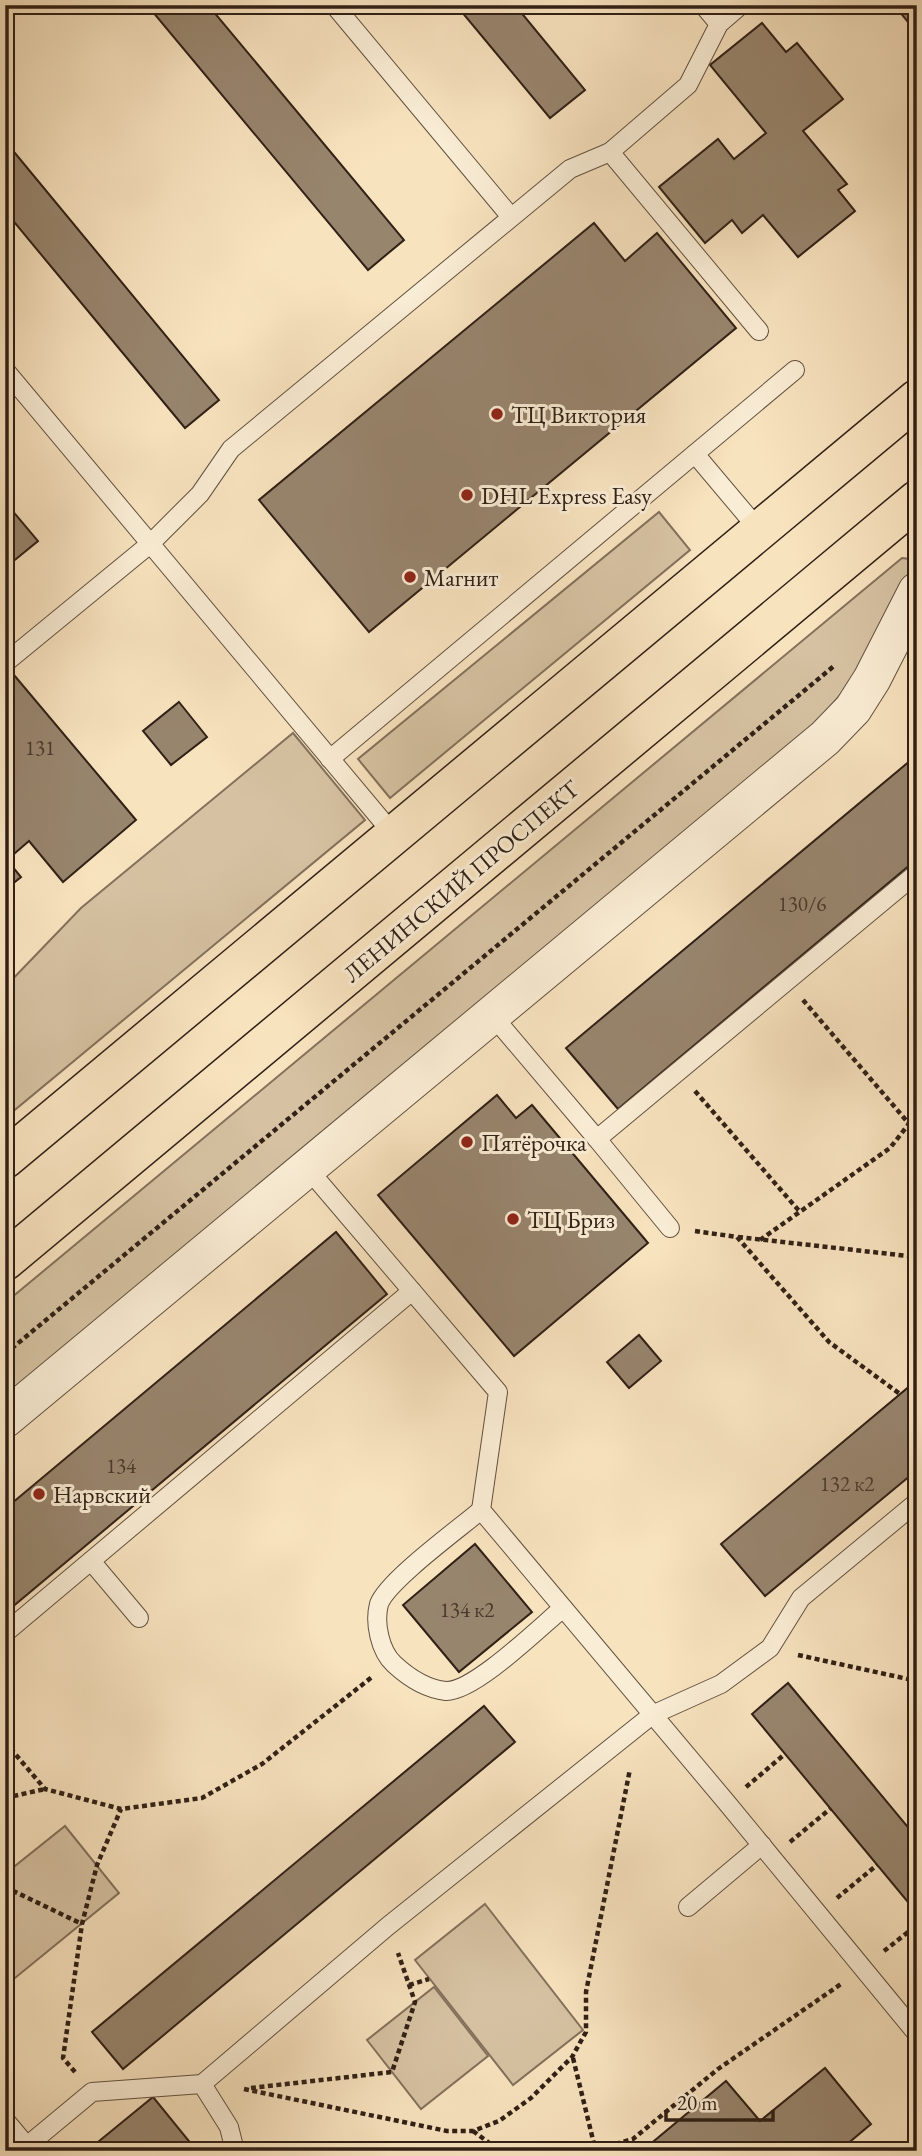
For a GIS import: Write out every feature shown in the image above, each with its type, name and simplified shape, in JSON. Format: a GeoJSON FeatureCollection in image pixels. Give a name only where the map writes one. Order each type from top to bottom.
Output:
{"type":"FeatureCollection","features":[{"type":"Feature","properties":{"kind":"main road"},"geometry":{"type":"LineString","coordinates":[[5,1159],[917,399]]}},
{"type":"Feature","properties":{"kind":"main road","name":"ЛЕНИНСКИЙ ПРОСПЕКТ"},"geometry":{"type":"LineString","coordinates":[[5,1261],[917,500]]}},
{"type":"Feature","properties":{"kind":"street"},"geometry":{"type":"LineString","coordinates":[[5,1419],[825,738],[853,709],[872,679],[917,591]]}},
{"type":"Feature","properties":{"kind":"lane"},"geometry":{"type":"LineString","coordinates":[[334,5],[511,217]]}},
{"type":"Feature","properties":{"kind":"lane"},"geometry":{"type":"LineString","coordinates":[[703,5],[719,24]]}},
{"type":"Feature","properties":{"kind":"lane"},"geometry":{"type":"LineString","coordinates":[[5,663],[150,544],[200,494],[232,449],[570,169],[610,152],[688,85],[719,24],[741,5]]}},
{"type":"Feature","properties":{"kind":"lane"},"geometry":{"type":"LineString","coordinates":[[610,152],[759,331]]}},
{"type":"Feature","properties":{"kind":"lane"},"geometry":{"type":"LineString","coordinates":[[5,370],[394,835]]}},
{"type":"Feature","properties":{"kind":"lane"},"geometry":{"type":"LineString","coordinates":[[330,759],[795,370]]}},
{"type":"Feature","properties":{"kind":"lane"},"geometry":{"type":"LineString","coordinates":[[695,454],[759,530]]}},
{"type":"Feature","properties":{"kind":"lane"},"geometry":{"type":"LineString","coordinates":[[597,1139],[917,873]]}},
{"type":"Feature","properties":{"kind":"lane"},"geometry":{"type":"LineString","coordinates":[[492,1015],[670,1228]]}},
{"type":"Feature","properties":{"kind":"lane"},"geometry":{"type":"LineString","coordinates":[[308,1169],[498,1392],[481,1510],[396,1581],[380,1603],[377,1632],[391,1662],[417,1682],[447,1691],[478,1680],[563,1608]]}},
{"type":"Feature","properties":{"kind":"lane"},"geometry":{"type":"LineString","coordinates":[[5,1633],[412,1291]]}},
{"type":"Feature","properties":{"kind":"lane"},"geometry":{"type":"LineString","coordinates":[[5,2120],[29,2148],[92,2092],[205,2088],[388,1926],[645,1721],[720,1684],[770,1648],[801,1598],[917,1502]]}},
{"type":"Feature","properties":{"kind":"lane"},"geometry":{"type":"LineString","coordinates":[[481,1510],[563,1608],[645,1721],[727,1803],[917,2034]]}},
{"type":"Feature","properties":{"kind":"lane"},"geometry":{"type":"LineString","coordinates":[[91,1561],[139,1618]]}},
{"type":"Feature","properties":{"kind":"lane"},"geometry":{"type":"LineString","coordinates":[[688,1907],[767,1851]]}},
{"type":"Feature","properties":{"kind":"lane"},"geometry":{"type":"LineString","coordinates":[[205,2088],[229,2127],[235,2151]]}},
{"type":"Feature","properties":{"kind":"path"},"geometry":{"type":"LineString","coordinates":[[5,1354],[835,665]]}},
{"type":"Feature","properties":{"kind":"path"},"geometry":{"type":"LineString","coordinates":[[787,981],[917,1133]]}},
{"type":"Feature","properties":{"kind":"path"},"geometry":{"type":"LineString","coordinates":[[678,1071],[800,1212]]}},
{"type":"Feature","properties":{"kind":"path"},"geometry":{"type":"LineString","coordinates":[[760,1240],[890,1148],[908,1125],[917,1104]]}},
{"type":"Feature","properties":{"kind":"path"},"geometry":{"type":"LineString","coordinates":[[908,1125],[917,1124]]}},
{"type":"Feature","properties":{"kind":"path"},"geometry":{"type":"LineString","coordinates":[[670,1228],[917,1257]]}},
{"type":"Feature","properties":{"kind":"path"},"geometry":{"type":"LineString","coordinates":[[737,1237],[829,1342],[900,1394]]}},
{"type":"Feature","properties":{"kind":"path"},"geometry":{"type":"LineString","coordinates":[[770,1648],[917,1681]]}},
{"type":"Feature","properties":{"kind":"path"},"geometry":{"type":"LineString","coordinates":[[5,1798],[45,1789],[121,1809],[202,1798],[262,1764],[391,1662]]}},
{"type":"Feature","properties":{"kind":"path"},"geometry":{"type":"LineString","coordinates":[[244,2089],[447,2131],[473,2131],[499,2121],[531,2098],[572,2057],[586,2032],[586,1992],[645,1721]]}},
{"type":"Feature","properties":{"kind":"path"},"geometry":{"type":"LineString","coordinates":[[5,1742],[45,1789]]}},
{"type":"Feature","properties":{"kind":"path"},"geometry":{"type":"LineString","coordinates":[[727,1803],[785,1754]]}},
{"type":"Feature","properties":{"kind":"path"},"geometry":{"type":"LineString","coordinates":[[92,2092],[63,2058],[82,1924],[97,1865],[121,1809]]}},
{"type":"Feature","properties":{"kind":"path"},"geometry":{"type":"LineString","coordinates":[[767,1851],[830,1809]]}},
{"type":"Feature","properties":{"kind":"path"},"geometry":{"type":"LineString","coordinates":[[818,1913],[877,1865]]}},
{"type":"Feature","properties":{"kind":"path"},"geometry":{"type":"LineString","coordinates":[[5,1886],[82,1924]]}},
{"type":"Feature","properties":{"kind":"path"},"geometry":{"type":"LineString","coordinates":[[572,2057],[593,2149],[633,2139],[718,2069],[863,1969],[917,1924]]}},
{"type":"Feature","properties":{"kind":"path"},"geometry":{"type":"LineString","coordinates":[[205,2088],[244,2089],[392,2072],[415,2002],[388,1926]]}},
{"type":"Feature","properties":{"kind":"path"},"geometry":{"type":"LineString","coordinates":[[409,1985],[429,1979]]}},
{"type":"Feature","properties":{"kind":"path"},"geometry":{"type":"LineString","coordinates":[[473,2131],[500,2151]]}},
{"type":"Feature","properties":{"kind":"shaded area"},"geometry":{"type":"Polygon","coordinates":[[[659,512],[690,550],[390,798],[358,759],[659,512]]]}},
{"type":"Feature","properties":{"kind":"shaded area"},"geometry":{"type":"Polygon","coordinates":[[[902,558],[917,562],[861,671],[817,722],[5,1398],[5,1303],[902,558]]]}},
{"type":"Feature","properties":{"kind":"shaded area"},"geometry":{"type":"Polygon","coordinates":[[[293,733],[365,820],[5,1118],[5,987],[81,908],[293,733]]]}},
{"type":"Feature","properties":{"kind":"shaded area"},"geometry":{"type":"Polygon","coordinates":[[[65,1826],[119,1893],[15,1978],[5,1967],[5,1874],[65,1826]]]}},
{"type":"Feature","properties":{"kind":"shaded area"},"geometry":{"type":"Polygon","coordinates":[[[485,1904],[583,2030],[513,2085],[415,1960],[485,1904]]]}},
{"type":"Feature","properties":{"kind":"shaded area"},"geometry":{"type":"Polygon","coordinates":[[[434,1987],[488,2056],[421,2109],[367,2040],[434,1987]]]}},
{"type":"Feature","properties":{"kind":"building"},"geometry":{"type":"Polygon","coordinates":[[[147,5],[208,5],[404,240],[368,270],[147,5]]]}},
{"type":"Feature","properties":{"kind":"building"},"geometry":{"type":"Polygon","coordinates":[[[456,5],[515,5],[585,90],[550,118],[456,5]]]}},
{"type":"Feature","properties":{"kind":"building"},"geometry":{"type":"Polygon","coordinates":[[[904,5],[914,5],[917,8],[917,33],[898,10],[904,5]]]}},
{"type":"Feature","properties":{"kind":"building"},"geometry":{"type":"Polygon","coordinates":[[[762,23],[786,52],[797,43],[843,99],[803,131],[847,184],[838,190],[855,211],[798,257],[763,215],[742,233],[732,220],[705,243],[659,187],[718,139],[734,159],[766,133],[710,65],[762,23]]]}},
{"type":"Feature","properties":{"kind":"building"},"geometry":{"type":"Polygon","coordinates":[[[5,141],[219,400],[185,428],[5,211],[5,141]]]}},
{"type":"Feature","properties":{"kind":"building","name":"ТЦ Виктория"},"geometry":{"type":"Polygon","coordinates":[[[594,223],[625,261],[657,233],[736,328],[369,632],[259,500],[594,223]]]}},
{"type":"Feature","properties":{"kind":"building"},"geometry":{"type":"Polygon","coordinates":[[[5,502],[38,541],[5,568],[5,502]]]}},
{"type":"Feature","properties":{"kind":"building"},"geometry":{"type":"Polygon","coordinates":[[[14,675],[136,820],[63,882],[29,841],[7,860],[21,877],[5,890],[5,682],[14,675]]]}},
{"type":"Feature","properties":{"kind":"building"},"geometry":{"type":"Polygon","coordinates":[[[179,702],[207,737],[171,765],[143,731],[179,702]]]}},
{"type":"Feature","properties":{"kind":"building"},"geometry":{"type":"Polygon","coordinates":[[[917,755],[917,859],[618,1109],[566,1048],[917,755]]]}},
{"type":"Feature","properties":{"kind":"building","name":"ТЦ Бриз"},"geometry":{"type":"Polygon","coordinates":[[[497,1095],[516,1118],[532,1105],[648,1243],[514,1356],[378,1195],[497,1095]]]}},
{"type":"Feature","properties":{"kind":"building"},"geometry":{"type":"Polygon","coordinates":[[[336,1232],[387,1294],[5,1613],[5,1509],[336,1232]]]}},
{"type":"Feature","properties":{"kind":"building"},"geometry":{"type":"Polygon","coordinates":[[[639,1335],[661,1361],[629,1388],[607,1362],[639,1335]]]}},
{"type":"Feature","properties":{"kind":"building"},"geometry":{"type":"Polygon","coordinates":[[[917,1380],[917,1470],[765,1596],[721,1544],[917,1380]]]}},
{"type":"Feature","properties":{"kind":"building"},"geometry":{"type":"Polygon","coordinates":[[[475,1544],[532,1612],[459,1672],[403,1605],[475,1544]]]}},
{"type":"Feature","properties":{"kind":"building"},"geometry":{"type":"Polygon","coordinates":[[[788,1683],[917,1838],[917,1913],[752,1714],[788,1683]]]}},
{"type":"Feature","properties":{"kind":"building"},"geometry":{"type":"Polygon","coordinates":[[[484,1706],[515,1742],[123,2069],[92,2032],[484,1706]]]}},
{"type":"Feature","properties":{"kind":"building"},"geometry":{"type":"Polygon","coordinates":[[[825,2068],[871,2124],[839,2151],[642,2151],[726,2081],[760,2121],[825,2068]]]}},
{"type":"Feature","properties":{"kind":"building"},"geometry":{"type":"Polygon","coordinates":[[[153,2097],[197,2151],[87,2151],[153,2097]]]}},
{"type":"Feature","properties":{"kind":"place","name":"ТЦ Виктория"},"geometry":{"type":"Point","coordinates":[497,414]}},
{"type":"Feature","properties":{"kind":"place","name":"DHL Express Easy"},"geometry":{"type":"Point","coordinates":[467,495]}},
{"type":"Feature","properties":{"kind":"place","name":"Магнит"},"geometry":{"type":"Point","coordinates":[410,577]}},
{"type":"Feature","properties":{"kind":"place","name":"Пятёрочка"},"geometry":{"type":"Point","coordinates":[467,1142]}},
{"type":"Feature","properties":{"kind":"place","name":"ТЦ Бриз"},"geometry":{"type":"Point","coordinates":[513,1219]}},
{"type":"Feature","properties":{"kind":"place","name":"Нарвский"},"geometry":{"type":"Point","coordinates":[39,1494]}}]}
